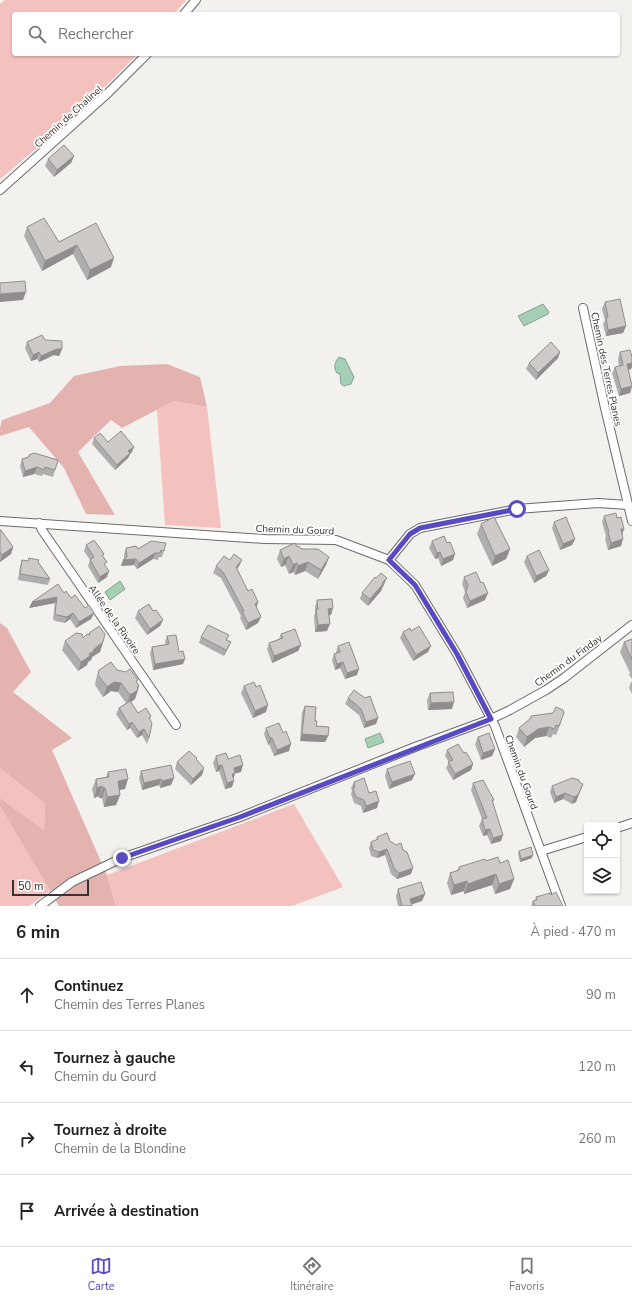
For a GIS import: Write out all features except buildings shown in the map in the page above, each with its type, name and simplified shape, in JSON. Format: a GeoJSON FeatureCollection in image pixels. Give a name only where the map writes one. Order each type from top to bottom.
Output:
{"type":"FeatureCollection","features":[{"type":"Feature","properties":{"kind":"street"},"geometry":{"type":"LineString","coordinates":[[186,12],[196,0]]}},
{"type":"Feature","properties":{"kind":"street","name":"Chemin de Chalinel"},"geometry":{"type":"LineString","coordinates":[[0,190],[108,93],[145,56]]}},
{"type":"Feature","properties":{"kind":"street","name":"Chemin des Terres Planes"},"geometry":{"type":"LineString","coordinates":[[583,308],[632,521]]}},
{"type":"Feature","properties":{"kind":"street"},"geometry":{"type":"LineString","coordinates":[[389,560],[410,534],[420,528],[517,509],[598,503],[628,504]]}},
{"type":"Feature","properties":{"kind":"street","name":"Chemin du Gourd"},"geometry":{"type":"LineString","coordinates":[[0,521],[265,538],[336,540],[389,560],[415,585],[457,654],[491,719],[561,906]]}},
{"type":"Feature","properties":{"kind":"street","name":"Allée de la Rivoire"},"geometry":{"type":"LineString","coordinates":[[39,523],[42,530],[176,725]]}},
{"type":"Feature","properties":{"kind":"street","name":"Chemin du Finday"},"geometry":{"type":"LineString","coordinates":[[40,906],[72,882],[122,858],[240,817],[491,719],[546,690],[632,625]]}},
{"type":"Feature","properties":{"kind":"street"},"geometry":{"type":"LineString","coordinates":[[620,827],[632,823]]}},
{"type":"Feature","properties":{"kind":"street"},"geometry":{"type":"LineString","coordinates":[[541,851],[584,838]]}},
{"type":"Feature","properties":{"kind":"shaded area"},"geometry":{"type":"Polygon","coordinates":[[[5,0],[186,0],[176,12],[12,12],[12,56],[136,56],[76,115],[0,179],[0,4],[5,0]]]}},
{"type":"Feature","properties":{"kind":"shaded area"},"geometry":{"type":"Polygon","coordinates":[[[543,304],[549,312],[548,314],[524,326],[518,316],[543,304]]]}},
{"type":"Feature","properties":{"kind":"shaded area"},"geometry":{"type":"Polygon","coordinates":[[[339,357],[345,359],[354,377],[351,384],[344,386],[341,384],[340,374],[337,373],[335,367],[339,357]]]}},
{"type":"Feature","properties":{"kind":"shaded area"},"geometry":{"type":"Polygon","coordinates":[[[167,364],[200,377],[207,407],[174,401],[122,428],[111,420],[78,452],[115,515],[86,514],[64,468],[29,427],[0,436],[2,420],[50,403],[74,376],[120,366],[167,364]]]}},
{"type":"Feature","properties":{"kind":"shaded area"},"geometry":{"type":"Polygon","coordinates":[[[174,401],[207,407],[221,528],[165,525],[157,410],[174,401]]]}},
{"type":"Feature","properties":{"kind":"shaded area"},"geometry":{"type":"Polygon","coordinates":[[[120,581],[125,589],[110,600],[105,592],[120,581]]]}},
{"type":"Feature","properties":{"kind":"shaded area"},"geometry":{"type":"Polygon","coordinates":[[[0,623],[7,628],[31,672],[13,692],[72,738],[52,750],[107,875],[116,906],[59,906],[0,806],[0,798],[44,830],[45,804],[0,768],[0,623]]]}},
{"type":"Feature","properties":{"kind":"shaded area"},"geometry":{"type":"Polygon","coordinates":[[[380,733],[384,742],[368,748],[365,739],[380,733]]]}},
{"type":"Feature","properties":{"kind":"shaded area"},"geometry":{"type":"Polygon","coordinates":[[[0,768],[45,804],[44,830],[0,798],[0,768]]]}},
{"type":"Feature","properties":{"kind":"shaded area"},"geometry":{"type":"Polygon","coordinates":[[[294,804],[343,887],[292,906],[116,906],[107,875],[294,804]]]}},
{"type":"Feature","properties":{"kind":"shaded area"},"geometry":{"type":"Polygon","coordinates":[[[0,806],[50,891],[29,906],[0,906],[0,806]]]}},
{"type":"Feature","properties":{"kind":"route"},"geometry":{"type":"LineString","coordinates":[[122,858],[240,817],[415,747],[491,719],[457,654],[415,585],[389,560],[410,534],[420,528],[517,509]]}}]}
